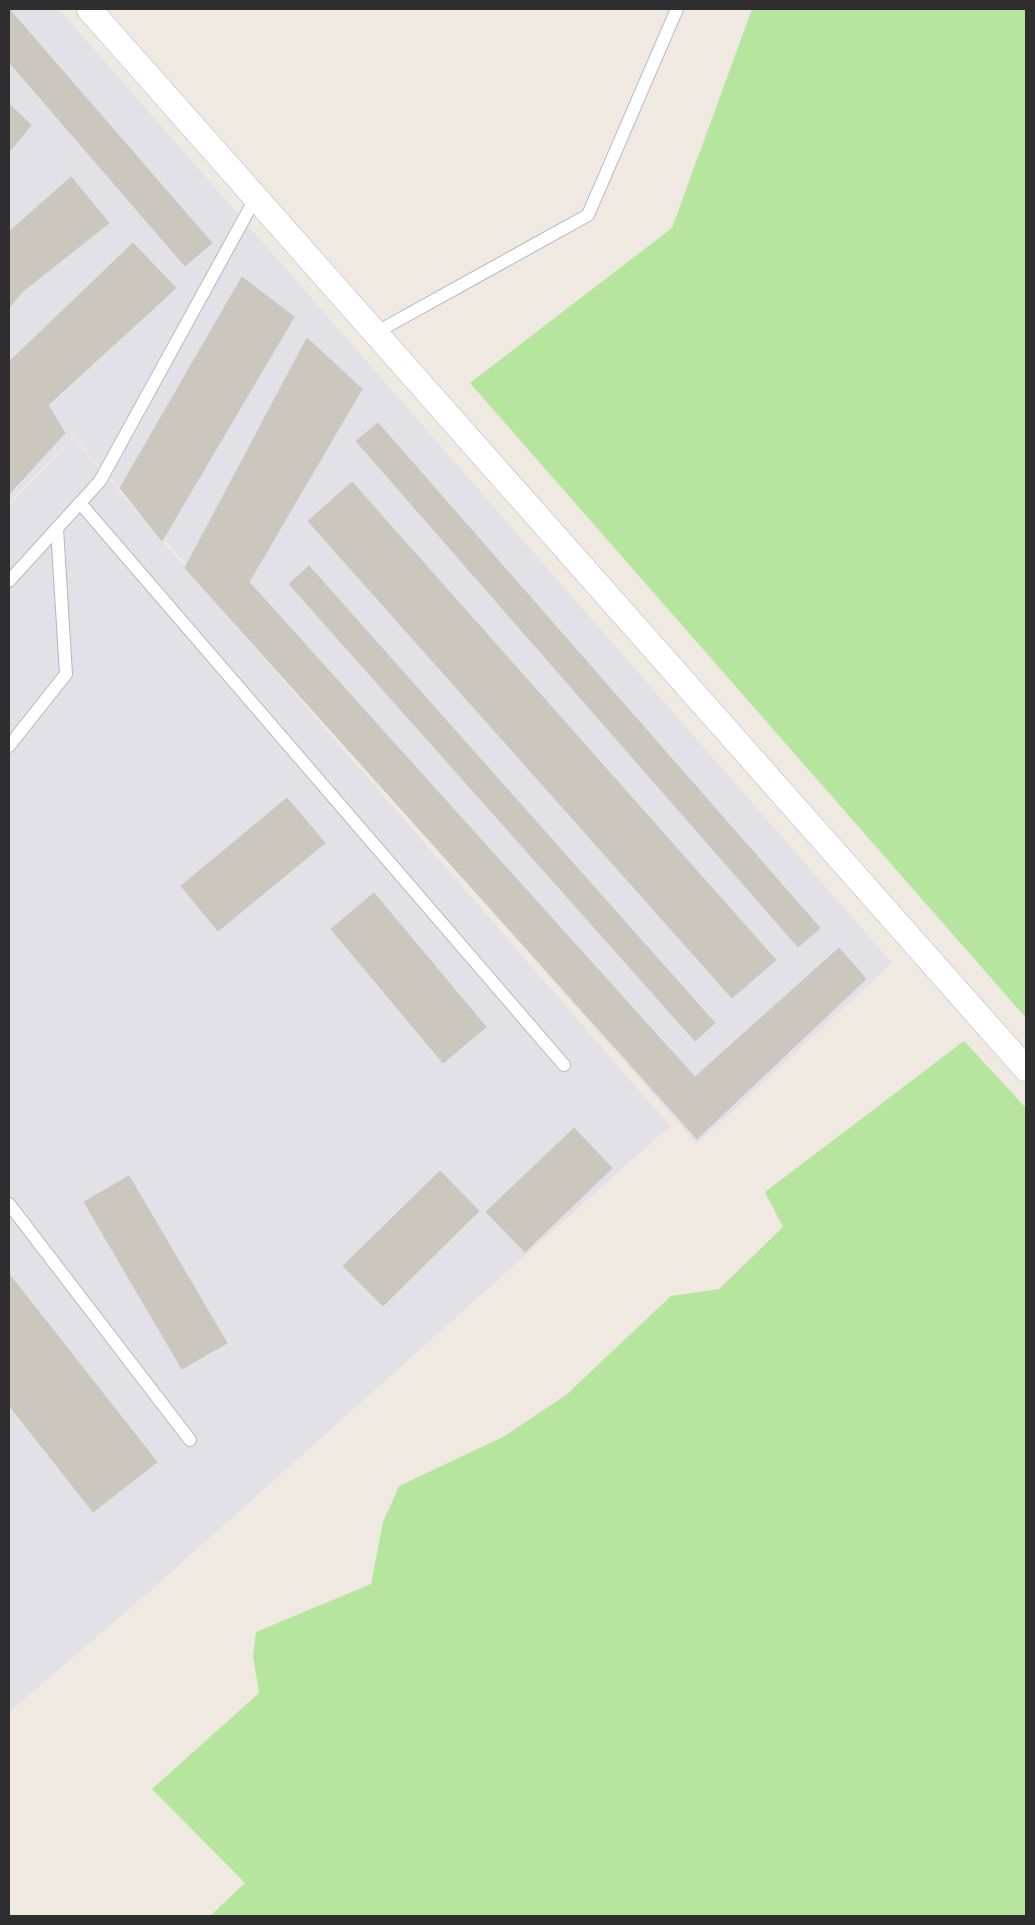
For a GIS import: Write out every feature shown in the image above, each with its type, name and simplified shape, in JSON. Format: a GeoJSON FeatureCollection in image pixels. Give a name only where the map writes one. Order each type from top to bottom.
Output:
{"type":"FeatureCollection","features":[{"type":"Feature","properties":{"kind":"street"},"geometry":{"type":"LineString","coordinates":[[89,9],[1026,1069]]}},
{"type":"Feature","properties":{"kind":"lane"},"geometry":{"type":"LineString","coordinates":[[375,333],[588,215],[677,9]]}},
{"type":"Feature","properties":{"kind":"lane"},"geometry":{"type":"LineString","coordinates":[[9,581],[100,481],[256,197]]}},
{"type":"Feature","properties":{"kind":"lane"},"geometry":{"type":"LineString","coordinates":[[80,503],[564,1066]]}},
{"type":"Feature","properties":{"kind":"lane"},"geometry":{"type":"LineString","coordinates":[[9,746],[66,674],[57,528]]}},
{"type":"Feature","properties":{"kind":"lane"},"geometry":{"type":"LineString","coordinates":[[9,1204],[190,1440]]}},
{"type":"Feature","properties":{"kind":"shaded area"},"geometry":{"type":"Polygon","coordinates":[[[9,9],[59,9],[892,963],[697,1144],[73,436],[9,503],[9,9]]]}},
{"type":"Feature","properties":{"kind":"shaded area"},"geometry":{"type":"Polygon","coordinates":[[[73,438],[670,1126],[151,1590],[9,1712],[9,506],[73,438]]]}},
{"type":"Feature","properties":{"kind":"green space"},"geometry":{"type":"Polygon","coordinates":[[[752,9],[1026,9],[1026,1018],[470,383],[672,228],[752,9]]]}},
{"type":"Feature","properties":{"kind":"green space"},"geometry":{"type":"Polygon","coordinates":[[[964,1041],[1026,1108],[1026,1916],[210,1916],[245,1883],[152,1789],[259,1693],[253,1656],[256,1632],[371,1584],[383,1522],[399,1486],[503,1437],[566,1395],[671,1296],[719,1289],[783,1227],[765,1192],[964,1041]]]}},
{"type":"Feature","properties":{"kind":"building"},"geometry":{"type":"Polygon","coordinates":[[[9,9],[212,243],[185,266],[9,62],[9,9]]]}},
{"type":"Feature","properties":{"kind":"building"},"geometry":{"type":"Polygon","coordinates":[[[9,104],[31,125],[10,151],[9,150],[9,104]]]}},
{"type":"Feature","properties":{"kind":"building"},"geometry":{"type":"Polygon","coordinates":[[[71,177],[109,223],[22,292],[9,308],[9,232],[71,177]]]}},
{"type":"Feature","properties":{"kind":"building"},"geometry":{"type":"Polygon","coordinates":[[[133,243],[176,288],[48,405],[65,433],[9,494],[9,362],[133,243]]]}},
{"type":"Feature","properties":{"kind":"building"},"geometry":{"type":"Polygon","coordinates":[[[242,277],[294,317],[162,541],[120,488],[242,277]]]}},
{"type":"Feature","properties":{"kind":"building"},"geometry":{"type":"Polygon","coordinates":[[[307,338],[362,389],[249,582],[695,1077],[839,948],[866,979],[697,1139],[185,568],[307,338]]]}},
{"type":"Feature","properties":{"kind":"building"},"geometry":{"type":"Polygon","coordinates":[[[378,423],[820,928],[798,947],[356,441],[378,423]]]}},
{"type":"Feature","properties":{"kind":"building"},"geometry":{"type":"Polygon","coordinates":[[[352,482],[776,960],[732,998],[308,521],[352,482]]]}},
{"type":"Feature","properties":{"kind":"building"},"geometry":{"type":"Polygon","coordinates":[[[309,566],[715,1023],[695,1041],[289,584],[309,566]]]}},
{"type":"Feature","properties":{"kind":"building"},"geometry":{"type":"Polygon","coordinates":[[[287,798],[325,843],[218,931],[181,886],[287,798]]]}},
{"type":"Feature","properties":{"kind":"building"},"geometry":{"type":"Polygon","coordinates":[[[374,893],[486,1027],[443,1063],[331,929],[374,893]]]}},
{"type":"Feature","properties":{"kind":"building"},"geometry":{"type":"Polygon","coordinates":[[[574,1128],[612,1168],[525,1252],[486,1212],[574,1128]]]}},
{"type":"Feature","properties":{"kind":"building"},"geometry":{"type":"Polygon","coordinates":[[[440,1171],[479,1211],[383,1306],[343,1266],[440,1171]]]}},
{"type":"Feature","properties":{"kind":"building"},"geometry":{"type":"Polygon","coordinates":[[[129,1176],[227,1343],[182,1369],[84,1202],[129,1176]]]}},
{"type":"Feature","properties":{"kind":"building"},"geometry":{"type":"Polygon","coordinates":[[[9,1274],[157,1462],[93,1512],[9,1405],[9,1274]]]}}]}
